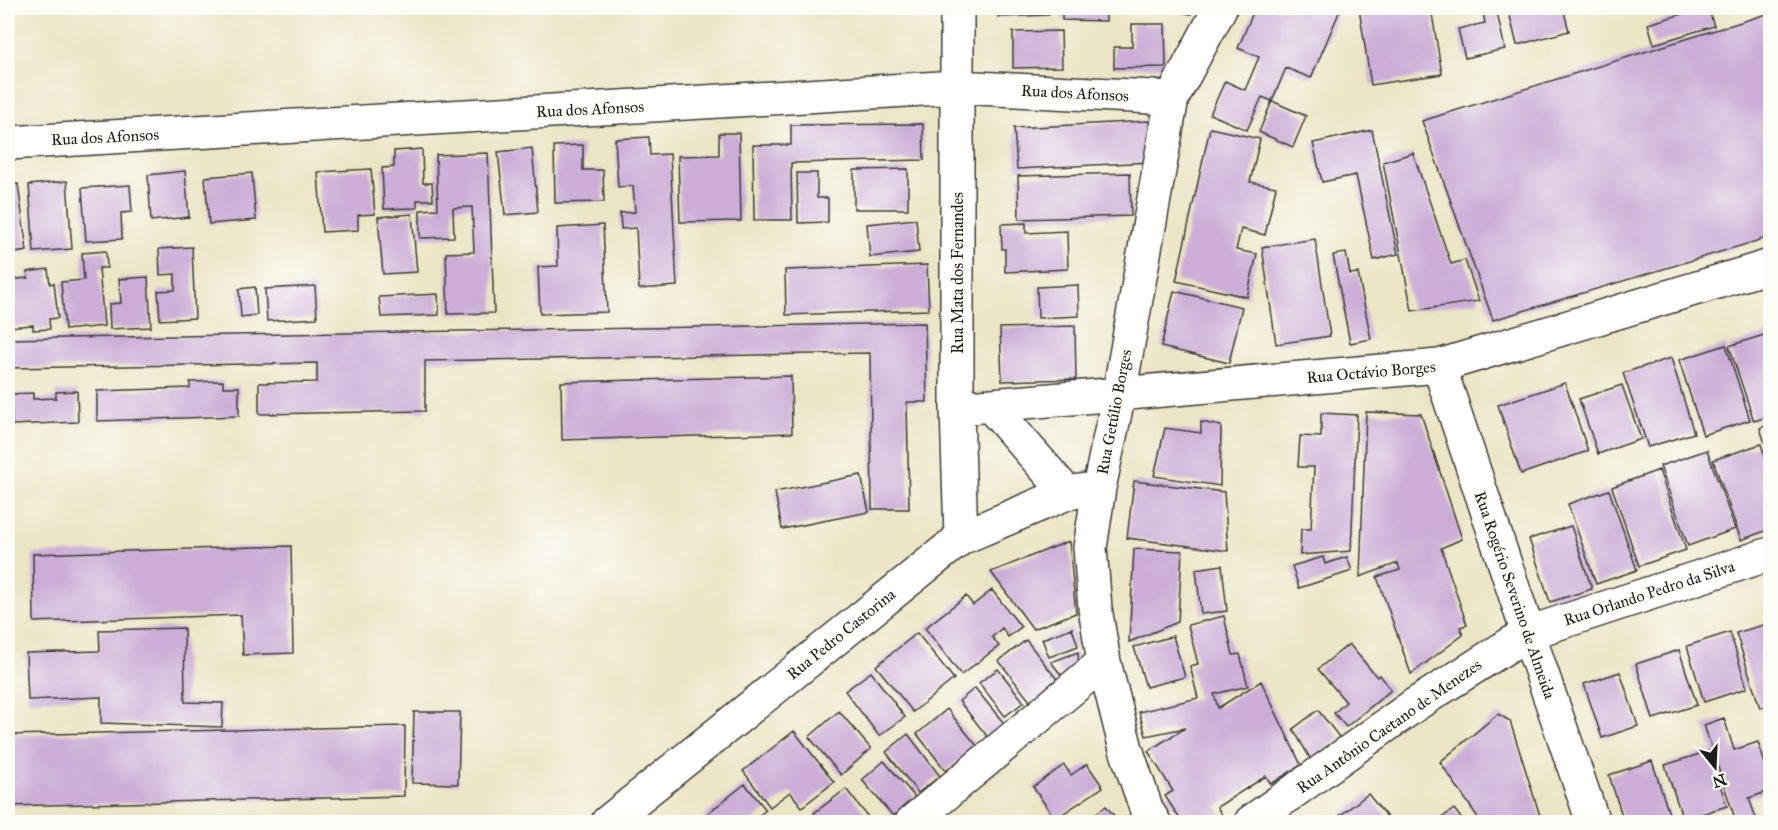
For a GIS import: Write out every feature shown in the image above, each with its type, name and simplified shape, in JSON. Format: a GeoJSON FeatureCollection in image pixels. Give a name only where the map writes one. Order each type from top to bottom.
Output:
{"type":"FeatureCollection","features":[{"type":"Feature","properties":{"kind":"street","name":"Rua Mata dos Fernandes"},"geometry":{"type":"LineString","coordinates":[[957,8],[957,408],[961,538]]}},
{"type":"Feature","properties":{"kind":"street","name":"Rua Getúlio Borges"},"geometry":{"type":"LineString","coordinates":[[1154,822],[1147,811],[1126,749],[1104,662],[1095,608],[1083,491],[1119,394],[1172,98],[1220,8]]}},
{"type":"Feature","properties":{"kind":"street","name":"Rua dos Afonsos"},"geometry":{"type":"LineString","coordinates":[[8,143],[957,87],[1172,98]]}},
{"type":"Feature","properties":{"kind":"street","name":"Rua Octávio Borges"},"geometry":{"type":"LineString","coordinates":[[957,408],[1439,366],[1770,266]]}},
{"type":"Feature","properties":{"kind":"street","name":"Rua Rogério Severino de Almeida"},"geometry":{"type":"LineString","coordinates":[[1439,366],[1593,822]]}},
{"type":"Feature","properties":{"kind":"street"},"geometry":{"type":"LineString","coordinates":[[990,405],[1083,491]]}},
{"type":"Feature","properties":{"kind":"street","name":"Rua Pedro Castorina"},"geometry":{"type":"LineString","coordinates":[[608,822],[961,538],[1083,491]]}},
{"type":"Feature","properties":{"kind":"street","name":"Rua Orlando Pedro da Silva"},"geometry":{"type":"LineString","coordinates":[[1528,633],[1770,554]]}},
{"type":"Feature","properties":{"kind":"street","name":"Rua Antônio Caetano de Menezes"},"geometry":{"type":"LineString","coordinates":[[1251,822],[1416,704],[1528,633]]}},
{"type":"Feature","properties":{"kind":"street"},"geometry":{"type":"LineString","coordinates":[[912,822],[1104,662]]}},
{"type":"Feature","properties":{"kind":"building"},"geometry":{"type":"Polygon","coordinates":[[[998,8],[1049,8],[1049,15],[998,17],[998,8]]]}},
{"type":"Feature","properties":{"kind":"building"},"geometry":{"type":"Polygon","coordinates":[[[1062,8],[1106,8],[1106,21],[1062,20],[1062,8]]]}},
{"type":"Feature","properties":{"kind":"building"},"geometry":{"type":"Polygon","coordinates":[[[1160,8],[1192,8],[1191,14],[1160,8]]]}},
{"type":"Feature","properties":{"kind":"building"},"geometry":{"type":"Polygon","coordinates":[[[1255,8],[1341,8],[1311,78],[1286,68],[1272,101],[1262,97],[1247,130],[1210,114],[1225,81],[1245,90],[1259,57],[1238,48],[1255,8]]]}},
{"type":"Feature","properties":{"kind":"building"},"geometry":{"type":"Polygon","coordinates":[[[1359,8],[1431,8],[1442,74],[1371,85],[1359,8]]]}},
{"type":"Feature","properties":{"kind":"building"},"geometry":{"type":"Polygon","coordinates":[[[1482,8],[1496,8],[1505,49],[1465,58],[1458,29],[1485,23],[1482,8]]]}},
{"type":"Feature","properties":{"kind":"building"},"geometry":{"type":"Polygon","coordinates":[[[1508,8],[1563,8],[1569,31],[1517,45],[1508,8]]]}},
{"type":"Feature","properties":{"kind":"building"},"geometry":{"type":"Polygon","coordinates":[[[1692,8],[1708,8],[1714,26],[1654,44],[1648,24],[1693,11],[1692,8]]]}},
{"type":"Feature","properties":{"kind":"building"},"geometry":{"type":"Polygon","coordinates":[[[1770,13],[1770,237],[1493,320],[1422,121],[1770,13]]]}},
{"type":"Feature","properties":{"kind":"building"},"geometry":{"type":"Polygon","coordinates":[[[1132,24],[1165,24],[1166,67],[1114,68],[1114,47],[1132,47],[1132,24]]]}},
{"type":"Feature","properties":{"kind":"building"},"geometry":{"type":"Polygon","coordinates":[[[1061,31],[1062,67],[1013,68],[1013,32],[1061,31]]]}},
{"type":"Feature","properties":{"kind":"building"},"geometry":{"type":"Polygon","coordinates":[[[1272,101],[1306,116],[1293,147],[1259,132],[1272,101]]]}},
{"type":"Feature","properties":{"kind":"building"},"geometry":{"type":"Polygon","coordinates":[[[1149,121],[1151,162],[1017,169],[1014,128],[1149,121]]]}},
{"type":"Feature","properties":{"kind":"building"},"geometry":{"type":"Polygon","coordinates":[[[923,124],[924,160],[791,163],[792,220],[754,220],[753,145],[791,145],[791,125],[923,124]]]}},
{"type":"Feature","properties":{"kind":"building"},"geometry":{"type":"Polygon","coordinates":[[[1210,128],[1260,139],[1250,182],[1276,187],[1265,235],[1241,229],[1236,250],[1257,254],[1247,297],[1176,281],[1210,128]]]}},
{"type":"Feature","properties":{"kind":"building"},"geometry":{"type":"Polygon","coordinates":[[[1372,130],[1398,254],[1374,260],[1356,175],[1322,182],[1313,143],[1372,130]]]}},
{"type":"Feature","properties":{"kind":"building"},"geometry":{"type":"Polygon","coordinates":[[[719,133],[739,133],[741,221],[680,222],[678,156],[719,155],[719,133]]]}},
{"type":"Feature","properties":{"kind":"building"},"geometry":{"type":"Polygon","coordinates":[[[649,137],[650,155],[670,154],[677,286],[639,289],[636,228],[621,229],[620,213],[635,212],[633,186],[618,187],[615,139],[649,137]]]}},
{"type":"Feature","properties":{"kind":"building"},"geometry":{"type":"Polygon","coordinates":[[[583,145],[583,170],[603,170],[604,202],[555,203],[554,146],[583,145]]]}},
{"type":"Feature","properties":{"kind":"building"},"geometry":{"type":"Polygon","coordinates":[[[532,148],[538,212],[505,215],[498,152],[532,148]]]}},
{"type":"Feature","properties":{"kind":"building"},"geometry":{"type":"Polygon","coordinates":[[[422,149],[423,183],[432,183],[433,200],[417,200],[417,208],[384,209],[382,168],[394,167],[394,151],[422,149]]]}},
{"type":"Feature","properties":{"kind":"building"},"geometry":{"type":"Polygon","coordinates":[[[488,153],[494,313],[448,314],[446,253],[474,252],[472,207],[453,208],[454,237],[420,238],[420,210],[438,209],[436,155],[488,153]]]}},
{"type":"Feature","properties":{"kind":"building"},"geometry":{"type":"Polygon","coordinates":[[[1413,153],[1451,264],[1465,260],[1479,301],[1412,311],[1383,162],[1413,153]]]}},
{"type":"Feature","properties":{"kind":"building"},"geometry":{"type":"Polygon","coordinates":[[[371,169],[375,214],[358,215],[358,230],[322,232],[318,172],[371,169]]]}},
{"type":"Feature","properties":{"kind":"building"},"geometry":{"type":"Polygon","coordinates":[[[908,169],[908,209],[854,209],[854,170],[908,169]]]}},
{"type":"Feature","properties":{"kind":"building"},"geometry":{"type":"Polygon","coordinates":[[[185,171],[189,217],[151,221],[148,175],[185,171]]]}},
{"type":"Feature","properties":{"kind":"building"},"geometry":{"type":"Polygon","coordinates":[[[252,173],[256,220],[209,224],[205,177],[252,173]]]}},
{"type":"Feature","properties":{"kind":"building"},"geometry":{"type":"Polygon","coordinates":[[[797,173],[817,173],[817,198],[828,198],[828,222],[798,223],[797,173]]]}},
{"type":"Feature","properties":{"kind":"building"},"geometry":{"type":"Polygon","coordinates":[[[1130,173],[1131,216],[1019,219],[1018,176],[1130,173]]]}},
{"type":"Feature","properties":{"kind":"building"},"geometry":{"type":"Polygon","coordinates":[[[67,181],[72,249],[34,252],[29,185],[67,181]]]}},
{"type":"Feature","properties":{"kind":"building"},"geometry":{"type":"Polygon","coordinates":[[[18,184],[27,251],[8,254],[8,186],[18,184]]]}},
{"type":"Feature","properties":{"kind":"building"},"geometry":{"type":"Polygon","coordinates":[[[130,185],[132,212],[121,213],[122,239],[86,241],[82,188],[130,185]]]}},
{"type":"Feature","properties":{"kind":"building"},"geometry":{"type":"Polygon","coordinates":[[[412,214],[417,272],[383,274],[378,217],[412,214]]]}},
{"type":"Feature","properties":{"kind":"building"},"geometry":{"type":"Polygon","coordinates":[[[916,219],[919,252],[870,257],[867,224],[916,219]]]}},
{"type":"Feature","properties":{"kind":"building"},"geometry":{"type":"Polygon","coordinates":[[[1026,223],[1026,233],[1067,231],[1068,269],[1005,272],[1005,249],[1002,249],[1001,224],[1026,223]]]}},
{"type":"Feature","properties":{"kind":"building"},"geometry":{"type":"Polygon","coordinates":[[[603,225],[607,312],[540,314],[538,267],[558,266],[557,228],[603,225]]]}},
{"type":"Feature","properties":{"kind":"building"},"geometry":{"type":"Polygon","coordinates":[[[1315,239],[1330,336],[1276,344],[1262,247],[1315,239]]]}},
{"type":"Feature","properties":{"kind":"building"},"geometry":{"type":"Polygon","coordinates":[[[192,247],[195,318],[160,320],[158,291],[175,290],[175,274],[160,275],[159,249],[192,247]]]}},
{"type":"Feature","properties":{"kind":"building"},"geometry":{"type":"Polygon","coordinates":[[[106,251],[107,268],[99,268],[104,326],[65,330],[61,282],[84,280],[82,253],[106,251]]]}},
{"type":"Feature","properties":{"kind":"building"},"geometry":{"type":"Polygon","coordinates":[[[1346,253],[1350,274],[1358,273],[1371,339],[1350,343],[1333,255],[1346,253]]]}},
{"type":"Feature","properties":{"kind":"building"},"geometry":{"type":"Polygon","coordinates":[[[927,265],[929,310],[786,315],[785,270],[927,265]]]}},
{"type":"Feature","properties":{"kind":"building"},"geometry":{"type":"Polygon","coordinates":[[[48,269],[50,284],[54,283],[58,318],[49,319],[50,329],[33,330],[33,325],[8,327],[8,280],[28,278],[27,272],[48,269]]]}},
{"type":"Feature","properties":{"kind":"building"},"geometry":{"type":"Polygon","coordinates":[[[148,277],[151,327],[110,329],[109,304],[121,303],[119,279],[148,277]]]}},
{"type":"Feature","properties":{"kind":"building"},"geometry":{"type":"Polygon","coordinates":[[[1078,285],[1079,316],[1038,318],[1037,287],[1078,285]]]}},
{"type":"Feature","properties":{"kind":"building"},"geometry":{"type":"Polygon","coordinates":[[[315,286],[317,318],[267,321],[265,289],[315,286]]]}},
{"type":"Feature","properties":{"kind":"building"},"geometry":{"type":"Polygon","coordinates":[[[255,287],[257,315],[241,317],[239,289],[255,287]]]}},
{"type":"Feature","properties":{"kind":"building"},"geometry":{"type":"Polygon","coordinates":[[[1174,291],[1242,307],[1229,363],[1161,347],[1174,291]]]}},
{"type":"Feature","properties":{"kind":"building"},"geometry":{"type":"Polygon","coordinates":[[[438,294],[439,315],[381,317],[379,297],[438,294]]]}},
{"type":"Feature","properties":{"kind":"building"},"geometry":{"type":"Polygon","coordinates":[[[925,323],[927,402],[907,402],[909,509],[872,509],[870,353],[425,361],[425,411],[259,414],[259,383],[317,382],[317,363],[8,368],[8,339],[925,323]]]}},
{"type":"Feature","properties":{"kind":"building"},"geometry":{"type":"Polygon","coordinates":[[[1075,326],[1076,379],[1002,381],[1000,328],[1075,326]]]}},
{"type":"Feature","properties":{"kind":"building"},"geometry":{"type":"Polygon","coordinates":[[[1770,333],[1770,416],[1754,421],[1729,346],[1770,333]]]}},
{"type":"Feature","properties":{"kind":"building"},"geometry":{"type":"Polygon","coordinates":[[[1726,345],[1750,420],[1703,435],[1679,360],[1726,345]]]}},
{"type":"Feature","properties":{"kind":"building"},"geometry":{"type":"Polygon","coordinates":[[[1671,358],[1694,433],[1648,447],[1623,373],[1671,358]]]}},
{"type":"Feature","properties":{"kind":"building"},"geometry":{"type":"Polygon","coordinates":[[[791,376],[792,433],[562,440],[561,382],[791,376]]]}},
{"type":"Feature","properties":{"kind":"building"},"geometry":{"type":"Polygon","coordinates":[[[223,381],[223,387],[239,387],[239,416],[97,421],[97,391],[190,388],[190,382],[223,381]]]}},
{"type":"Feature","properties":{"kind":"building"},"geometry":{"type":"Polygon","coordinates":[[[1565,383],[1588,451],[1521,474],[1498,405],[1565,383]]]}},
{"type":"Feature","properties":{"kind":"building"},"geometry":{"type":"Polygon","coordinates":[[[1622,385],[1641,439],[1598,454],[1579,399],[1622,385]]]}},
{"type":"Feature","properties":{"kind":"building"},"geometry":{"type":"Polygon","coordinates":[[[77,391],[78,422],[12,425],[11,394],[33,393],[33,399],[56,398],[56,392],[77,391]]]}},
{"type":"Feature","properties":{"kind":"building"},"geometry":{"type":"Polygon","coordinates":[[[1366,412],[1421,414],[1462,539],[1441,548],[1467,625],[1460,627],[1463,635],[1411,674],[1377,577],[1400,570],[1398,563],[1360,577],[1366,412]]]}},
{"type":"Feature","properties":{"kind":"building"},"geometry":{"type":"Polygon","coordinates":[[[1321,413],[1357,415],[1351,551],[1300,555],[1301,529],[1311,529],[1314,467],[1298,467],[1300,436],[1321,437],[1321,413]]]}},
{"type":"Feature","properties":{"kind":"building"},"geometry":{"type":"Polygon","coordinates":[[[1201,422],[1221,426],[1220,486],[1154,476],[1165,428],[1201,433],[1201,422]]]}},
{"type":"Feature","properties":{"kind":"building"},"geometry":{"type":"Polygon","coordinates":[[[1770,424],[1770,459],[1760,428],[1770,424]]]}},
{"type":"Feature","properties":{"kind":"building"},"geometry":{"type":"Polygon","coordinates":[[[1761,444],[1770,472],[1770,529],[1741,540],[1713,460],[1761,444]]]}},
{"type":"Feature","properties":{"kind":"building"},"geometry":{"type":"Polygon","coordinates":[[[1707,450],[1735,529],[1688,546],[1660,466],[1707,450]]]}},
{"type":"Feature","properties":{"kind":"building"},"geometry":{"type":"Polygon","coordinates":[[[1659,470],[1686,550],[1639,566],[1612,487],[1659,470]]]}},
{"type":"Feature","properties":{"kind":"building"},"geometry":{"type":"Polygon","coordinates":[[[861,475],[869,512],[782,529],[775,492],[861,475]]]}},
{"type":"Feature","properties":{"kind":"building"},"geometry":{"type":"Polygon","coordinates":[[[1134,481],[1224,492],[1228,551],[1127,538],[1134,481]]]}},
{"type":"Feature","properties":{"kind":"building"},"geometry":{"type":"Polygon","coordinates":[[[1609,490],[1637,570],[1596,584],[1568,504],[1609,490]]]}},
{"type":"Feature","properties":{"kind":"building"},"geometry":{"type":"Polygon","coordinates":[[[1571,526],[1592,589],[1550,602],[1529,539],[1571,526]]]}},
{"type":"Feature","properties":{"kind":"building"},"geometry":{"type":"Polygon","coordinates":[[[1069,541],[1076,613],[1033,629],[991,572],[1069,541]]]}},
{"type":"Feature","properties":{"kind":"building"},"geometry":{"type":"Polygon","coordinates":[[[291,546],[293,653],[243,655],[241,615],[34,622],[33,554],[291,546]]]}},
{"type":"Feature","properties":{"kind":"building"},"geometry":{"type":"Polygon","coordinates":[[[1134,549],[1182,551],[1178,622],[1129,642],[1134,549]]]}},
{"type":"Feature","properties":{"kind":"building"},"geometry":{"type":"Polygon","coordinates":[[[1323,557],[1325,564],[1347,557],[1352,571],[1299,588],[1292,566],[1323,557]]]}},
{"type":"Feature","properties":{"kind":"building"},"geometry":{"type":"Polygon","coordinates":[[[1222,565],[1227,611],[1201,614],[1196,569],[1222,565]]]}},
{"type":"Feature","properties":{"kind":"building"},"geometry":{"type":"Polygon","coordinates":[[[992,590],[1021,627],[1008,637],[1002,628],[992,637],[999,646],[961,675],[925,628],[966,596],[973,605],[992,590]]]}},
{"type":"Feature","properties":{"kind":"building"},"geometry":{"type":"Polygon","coordinates":[[[1224,616],[1233,655],[1240,654],[1248,686],[1214,694],[1218,708],[1261,681],[1301,765],[1271,784],[1266,776],[1217,807],[1226,822],[1182,822],[1165,796],[1173,791],[1148,751],[1185,728],[1146,736],[1139,712],[1198,698],[1190,666],[1198,664],[1188,625],[1224,616]]]}},
{"type":"Feature","properties":{"kind":"building"},"geometry":{"type":"Polygon","coordinates":[[[1770,623],[1770,705],[1760,708],[1736,633],[1770,623]]]}},
{"type":"Feature","properties":{"kind":"building"},"geometry":{"type":"Polygon","coordinates":[[[184,628],[185,702],[223,703],[222,727],[101,723],[101,697],[28,700],[26,653],[100,651],[99,630],[184,628]]]}},
{"type":"Feature","properties":{"kind":"building"},"geometry":{"type":"Polygon","coordinates":[[[1072,628],[1078,646],[1049,657],[1042,639],[1072,628]]]}},
{"type":"Feature","properties":{"kind":"building"},"geometry":{"type":"Polygon","coordinates":[[[1730,632],[1747,688],[1704,702],[1687,646],[1730,632]]]}},
{"type":"Feature","properties":{"kind":"building"},"geometry":{"type":"Polygon","coordinates":[[[917,633],[954,679],[913,712],[876,666],[917,633]]]}},
{"type":"Feature","properties":{"kind":"building"},"geometry":{"type":"Polygon","coordinates":[[[1173,636],[1185,677],[1146,687],[1134,647],[1173,636]]]}},
{"type":"Feature","properties":{"kind":"building"},"geometry":{"type":"Polygon","coordinates":[[[1026,640],[1063,687],[1036,709],[999,661],[1026,640]]]}},
{"type":"Feature","properties":{"kind":"building"},"geometry":{"type":"Polygon","coordinates":[[[1349,644],[1377,677],[1380,675],[1391,690],[1346,727],[1334,713],[1346,702],[1318,669],[1349,644]]]}},
{"type":"Feature","properties":{"kind":"building"},"geometry":{"type":"Polygon","coordinates":[[[1679,650],[1697,705],[1653,719],[1636,664],[1679,650]]]}},
{"type":"Feature","properties":{"kind":"building"},"geometry":{"type":"Polygon","coordinates":[[[1078,652],[1079,673],[1067,682],[1051,662],[1078,652]]]}},
{"type":"Feature","properties":{"kind":"building"},"geometry":{"type":"Polygon","coordinates":[[[998,669],[1024,702],[1005,716],[979,683],[998,669]]]}},
{"type":"Feature","properties":{"kind":"building"},"geometry":{"type":"Polygon","coordinates":[[[871,672],[905,717],[879,736],[845,691],[871,672]]]}},
{"type":"Feature","properties":{"kind":"building"},"geometry":{"type":"Polygon","coordinates":[[[1620,672],[1638,726],[1602,738],[1584,684],[1620,672]]]}},
{"type":"Feature","properties":{"kind":"building"},"geometry":{"type":"Polygon","coordinates":[[[975,688],[1007,727],[991,741],[959,701],[975,688]]]}},
{"type":"Feature","properties":{"kind":"building"},"geometry":{"type":"Polygon","coordinates":[[[947,709],[977,746],[946,771],[917,734],[947,709]]]}},
{"type":"Feature","properties":{"kind":"building"},"geometry":{"type":"Polygon","coordinates":[[[1318,710],[1340,738],[1311,760],[1293,729],[1318,710]]]}},
{"type":"Feature","properties":{"kind":"building"},"geometry":{"type":"Polygon","coordinates":[[[839,711],[871,749],[841,775],[809,737],[839,711]]]}},
{"type":"Feature","properties":{"kind":"building"},"geometry":{"type":"Polygon","coordinates":[[[414,712],[460,712],[458,784],[412,783],[414,712]]]}},
{"type":"Feature","properties":{"kind":"building"},"geometry":{"type":"Polygon","coordinates":[[[1498,714],[1510,721],[1542,822],[1481,822],[1440,762],[1498,714]]]}},
{"type":"Feature","properties":{"kind":"building"},"geometry":{"type":"Polygon","coordinates":[[[1724,718],[1734,750],[1758,742],[1770,779],[1770,806],[1766,792],[1749,798],[1757,821],[1736,822],[1704,725],[1724,718]]]}},
{"type":"Feature","properties":{"kind":"building"},"geometry":{"type":"Polygon","coordinates":[[[405,726],[404,796],[8,806],[8,735],[405,726]]]}},
{"type":"Feature","properties":{"kind":"building"},"geometry":{"type":"Polygon","coordinates":[[[794,731],[834,782],[802,807],[790,792],[770,807],[743,771],[794,731]]]}},
{"type":"Feature","properties":{"kind":"building"},"geometry":{"type":"Polygon","coordinates":[[[908,734],[940,776],[918,793],[886,752],[908,734]]]}},
{"type":"Feature","properties":{"kind":"building"},"geometry":{"type":"Polygon","coordinates":[[[1709,751],[1727,806],[1683,820],[1665,765],[1709,751]]]}},
{"type":"Feature","properties":{"kind":"building"},"geometry":{"type":"Polygon","coordinates":[[[884,761],[915,797],[893,816],[862,780],[884,761]]]}},
{"type":"Feature","properties":{"kind":"building"},"geometry":{"type":"Polygon","coordinates":[[[1652,761],[1670,817],[1651,822],[1624,822],[1609,775],[1652,761]]]}},
{"type":"Feature","properties":{"kind":"building"},"geometry":{"type":"Polygon","coordinates":[[[1087,764],[1103,787],[1055,819],[1033,787],[1064,765],[1071,775],[1087,764]]]}},
{"type":"Feature","properties":{"kind":"building"},"geometry":{"type":"Polygon","coordinates":[[[745,784],[766,810],[752,821],[754,822],[707,822],[703,817],[745,784]]]}},
{"type":"Feature","properties":{"kind":"building"},"geometry":{"type":"Polygon","coordinates":[[[846,789],[872,822],[821,822],[814,813],[846,789]]]}},
{"type":"Feature","properties":{"kind":"building"},"geometry":{"type":"Polygon","coordinates":[[[1368,794],[1391,822],[1342,822],[1338,817],[1368,794]]]}},
{"type":"Feature","properties":{"kind":"building"},"geometry":{"type":"Polygon","coordinates":[[[1106,806],[1119,822],[1084,822],[1106,806]]]}},
{"type":"Feature","properties":{"kind":"building"},"geometry":{"type":"Polygon","coordinates":[[[1454,809],[1464,822],[1436,822],[1454,809]]]}},
{"type":"Feature","properties":{"kind":"building"},"geometry":{"type":"Polygon","coordinates":[[[408,819],[408,822],[338,822],[338,821],[408,819]]]}}]}
